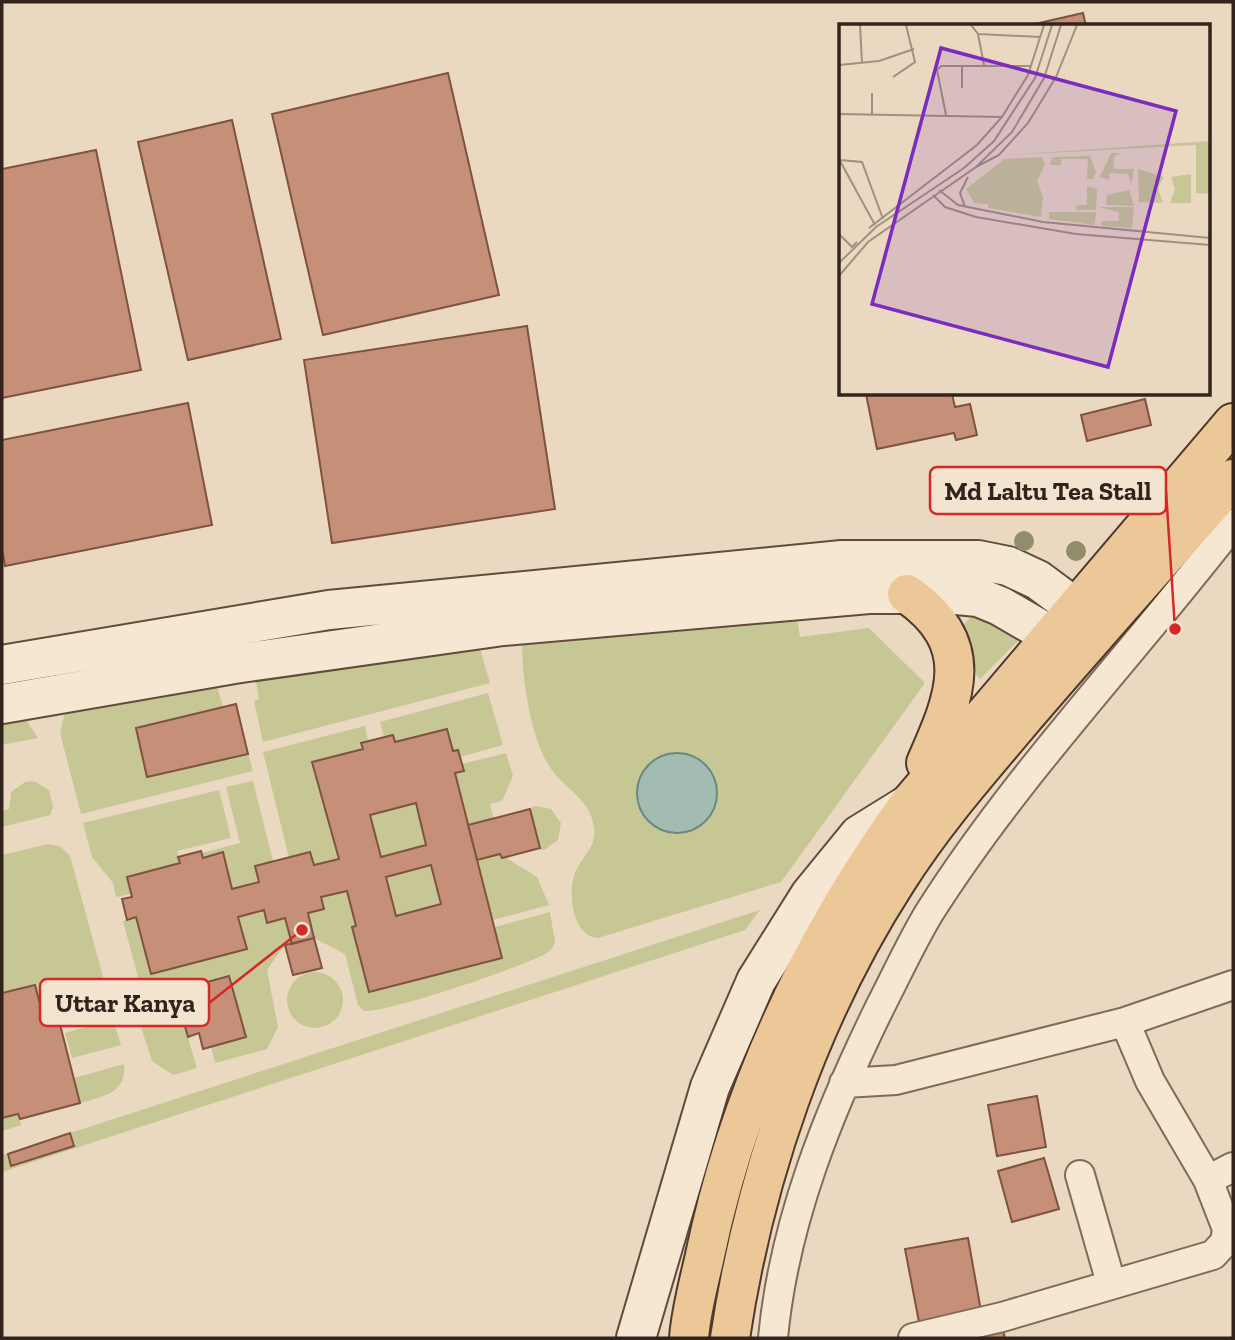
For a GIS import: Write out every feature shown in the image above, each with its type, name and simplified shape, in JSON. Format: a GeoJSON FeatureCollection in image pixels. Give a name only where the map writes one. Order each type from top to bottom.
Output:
{"type":"FeatureCollection","features":[{"type":"Feature","properties":{"kind":"main road"},"geometry":{"type":"LineString","coordinates":[[730,1338],[746,1257],[783,1120],[853,954],[928,835],[1224,434],[1233,406]]}},
{"type":"Feature","properties":{"kind":"main road"},"geometry":{"type":"LineString","coordinates":[[688,1338],[721,1183],[778,1025],[830,924],[872,856],[909,804],[1078,632],[1233,480]]}},
{"type":"Feature","properties":{"kind":"main road"},"geometry":{"type":"LineString","coordinates":[[907,594],[920,603],[942,628],[951,650],[955,674],[950,708],[909,804]]}},
{"type":"Feature","properties":{"kind":"street"},"geometry":{"type":"LineString","coordinates":[[773,1338],[785,1259],[802,1196],[844,1083],[929,913],[1015,792],[1233,524]]}},
{"type":"Feature","properties":{"kind":"street"},"geometry":{"type":"LineString","coordinates":[[2,664],[328,610],[501,610],[843,578],[953,559],[998,564],[1038,580],[1078,632]]}},
{"type":"Feature","properties":{"kind":"street"},"geometry":{"type":"LineString","coordinates":[[843,578],[907,594],[978,597],[1078,632],[1121,662]]}},
{"type":"Feature","properties":{"kind":"street"},"geometry":{"type":"LineString","coordinates":[[2,705],[234,664],[501,610]]}},
{"type":"Feature","properties":{"kind":"street"},"geometry":{"type":"LineString","coordinates":[[636,1338],[709,1087],[755,981],[810,895],[859,835],[909,804]]}},
{"type":"Feature","properties":{"kind":"street"},"geometry":{"type":"LineString","coordinates":[[844,1083],[896,1080],[1125,1022],[1233,985]]}},
{"type":"Feature","properties":{"kind":"street"},"geometry":{"type":"LineString","coordinates":[[913,1338],[1007,1328],[1111,1283],[1213,1255],[1225,1242],[1227,1229],[1208,1180],[1150,1081],[1125,1022]]}},
{"type":"Feature","properties":{"kind":"street"},"geometry":{"type":"LineString","coordinates":[[1208,1180],[1233,1167]]}},
{"type":"Feature","properties":{"kind":"street"},"geometry":{"type":"LineString","coordinates":[[1080,1175],[1111,1283]]}},
{"type":"Feature","properties":{"kind":"green space"},"geometry":{"type":"Polygon","coordinates":[[[974,614],[1016,634],[1019,640],[980,679],[964,624],[974,614]]]}},
{"type":"Feature","properties":{"kind":"green space"},"geometry":{"type":"Polygon","coordinates":[[[797,618],[800,637],[869,628],[925,683],[781,882],[598,938],[590,936],[583,930],[574,914],[572,884],[593,841],[592,818],[582,801],[548,764],[536,738],[528,706],[522,644],[797,618]]]}},
{"type":"Feature","properties":{"kind":"green space"},"geometry":{"type":"Polygon","coordinates":[[[479,645],[490,683],[263,742],[254,701],[259,699],[255,675],[479,645]]]}},
{"type":"Feature","properties":{"kind":"green space"},"geometry":{"type":"Polygon","coordinates":[[[216,683],[223,707],[136,728],[147,777],[248,754],[253,771],[81,814],[60,733],[65,712],[216,683]]]}},
{"type":"Feature","properties":{"kind":"green space"},"geometry":{"type":"Polygon","coordinates":[[[488,693],[503,745],[460,757],[458,750],[453,751],[447,729],[395,742],[384,737],[380,722],[488,693]]]}},
{"type":"Feature","properties":{"kind":"green space"},"geometry":{"type":"Polygon","coordinates":[[[25,718],[38,738],[2,745],[2,723],[25,718]]]}},
{"type":"Feature","properties":{"kind":"green space"},"geometry":{"type":"Polygon","coordinates":[[[365,726],[368,741],[362,743],[363,749],[312,762],[339,859],[314,865],[310,852],[289,858],[263,752],[365,726]]]}},
{"type":"Feature","properties":{"kind":"green space"},"geometry":{"type":"Polygon","coordinates":[[[506,753],[513,776],[502,801],[490,804],[494,819],[468,825],[455,773],[463,771],[462,764],[506,753]]]}},
{"type":"Feature","properties":{"kind":"green space"},"geometry":{"type":"Polygon","coordinates":[[[34,781],[49,790],[53,807],[50,815],[2,827],[2,811],[9,809],[11,792],[25,782],[34,781]]]}},
{"type":"Feature","properties":{"kind":"green space"},"geometry":{"type":"Polygon","coordinates":[[[253,781],[273,861],[259,882],[232,889],[223,853],[203,858],[202,853],[240,843],[226,787],[253,781]]]}},
{"type":"Feature","properties":{"kind":"green space"},"geometry":{"type":"Polygon","coordinates":[[[219,790],[231,838],[177,851],[180,863],[127,877],[131,894],[116,897],[113,883],[92,857],[83,823],[219,790]]]}},
{"type":"Feature","properties":{"kind":"green space"},"geometry":{"type":"Polygon","coordinates":[[[416,803],[426,845],[381,857],[370,815],[416,803]]]}},
{"type":"Feature","properties":{"kind":"green space"},"geometry":{"type":"Polygon","coordinates":[[[534,806],[551,809],[561,823],[558,840],[544,850],[527,847],[520,816],[534,806]]]}},
{"type":"Feature","properties":{"kind":"green space"},"geometry":{"type":"Polygon","coordinates":[[[48,844],[61,847],[70,856],[111,1006],[58,1019],[40,1004],[35,985],[2,993],[2,855],[48,844]]]}},
{"type":"Feature","properties":{"kind":"green space"},"geometry":{"type":"Polygon","coordinates":[[[500,854],[537,877],[549,905],[493,920],[477,860],[500,854]]]}},
{"type":"Feature","properties":{"kind":"green space"},"geometry":{"type":"Polygon","coordinates":[[[431,865],[441,904],[396,916],[386,877],[431,865]]]}},
{"type":"Feature","properties":{"kind":"green space"},"geometry":{"type":"Polygon","coordinates":[[[347,891],[356,926],[352,928],[369,992],[502,958],[495,927],[550,912],[555,942],[552,949],[531,961],[426,997],[364,1011],[358,1005],[345,954],[314,938],[308,913],[321,897],[347,891]]]}},
{"type":"Feature","properties":{"kind":"green space"},"geometry":{"type":"Polygon","coordinates":[[[264,910],[285,918],[292,944],[281,950],[267,970],[278,1027],[267,1049],[215,1063],[211,1046],[229,977],[133,1002],[138,977],[123,921],[136,917],[151,973],[246,948],[238,917],[264,910]]]}},
{"type":"Feature","properties":{"kind":"green space"},"geometry":{"type":"Polygon","coordinates":[[[760,910],[745,930],[2,1172],[2,1155],[8,1154],[12,1166],[74,1146],[70,1133],[760,910]]]}},
{"type":"Feature","properties":{"kind":"green space"},"geometry":{"type":"Polygon","coordinates":[[[309,972],[321,972],[331,976],[339,984],[343,1000],[339,1016],[331,1024],[321,1028],[309,1028],[299,1024],[291,1016],[287,1006],[287,994],[291,984],[299,976],[309,972]]]}},
{"type":"Feature","properties":{"kind":"green space"},"geometry":{"type":"Polygon","coordinates":[[[157,1009],[181,1014],[197,1068],[173,1075],[152,1061],[137,1015],[157,1009]]]}},
{"type":"Feature","properties":{"kind":"green space"},"geometry":{"type":"Polygon","coordinates":[[[113,1019],[121,1045],[72,1058],[65,1033],[113,1019]]]}},
{"type":"Feature","properties":{"kind":"green space"},"geometry":{"type":"Polygon","coordinates":[[[124,1064],[124,1074],[118,1087],[105,1095],[80,1103],[74,1078],[124,1064]]]}},
{"type":"Feature","properties":{"kind":"green space"},"geometry":{"type":"Polygon","coordinates":[[[18,1114],[21,1125],[2,1131],[2,1118],[18,1114]]]}},
{"type":"Feature","properties":{"kind":"shaded area"},"geometry":{"type":"Polygon","coordinates":[[[677,753],[692,756],[705,765],[714,778],[717,793],[714,808],[705,821],[692,830],[677,833],[662,830],[649,821],[640,808],[637,793],[640,778],[649,765],[662,756],[677,753]]]}},
{"type":"Feature","properties":{"kind":"building"},"geometry":{"type":"Polygon","coordinates":[[[1083,13],[1086,24],[1035,24],[1083,13]]]}},
{"type":"Feature","properties":{"kind":"building"},"geometry":{"type":"Polygon","coordinates":[[[448,73],[499,295],[323,335],[272,114],[448,73]]]}},
{"type":"Feature","properties":{"kind":"building"},"geometry":{"type":"Polygon","coordinates":[[[232,120],[281,339],[188,360],[138,142],[232,120]]]}},
{"type":"Feature","properties":{"kind":"building"},"geometry":{"type":"Polygon","coordinates":[[[96,150],[141,370],[2,398],[2,169],[96,150]]]}},
{"type":"Feature","properties":{"kind":"building"},"geometry":{"type":"Polygon","coordinates":[[[527,326],[555,509],[332,543],[304,360],[527,326]]]}},
{"type":"Feature","properties":{"kind":"building"},"geometry":{"type":"Polygon","coordinates":[[[866,396],[952,396],[955,407],[970,404],[977,435],[956,440],[954,433],[877,449],[866,396]]]}},
{"type":"Feature","properties":{"kind":"building"},"geometry":{"type":"Polygon","coordinates":[[[1145,399],[1151,425],[1087,441],[1081,415],[1145,399]]]}},
{"type":"Feature","properties":{"kind":"building"},"geometry":{"type":"Polygon","coordinates":[[[188,403],[212,525],[5,566],[2,549],[2,440],[188,403]]]}},
{"type":"Feature","properties":{"kind":"building"},"geometry":{"type":"Polygon","coordinates":[[[236,704],[248,754],[147,777],[136,728],[236,704]]]}},
{"type":"Feature","properties":{"kind":"building"},"geometry":{"type":"Polygon","coordinates":[[[447,729],[453,751],[458,750],[464,771],[455,773],[502,958],[369,992],[352,927],[356,926],[347,891],[321,897],[324,909],[308,913],[314,938],[292,944],[285,918],[267,923],[264,910],[238,917],[247,949],[151,974],[136,917],[127,920],[122,899],[132,897],[127,877],[180,863],[178,857],[201,851],[203,858],[223,852],[232,889],[259,882],[255,866],[310,852],[314,865],[339,859],[312,762],[363,749],[361,743],[393,735],[395,742],[447,729]],[[416,803],[370,815],[381,857],[426,845],[416,803]],[[431,865],[386,877],[396,916],[441,904],[431,865]]]}},
{"type":"Feature","properties":{"kind":"building"},"geometry":{"type":"Polygon","coordinates":[[[530,809],[540,848],[502,858],[500,854],[477,860],[468,825],[530,809]]]}},
{"type":"Feature","properties":{"kind":"building"},"geometry":{"type":"Polygon","coordinates":[[[314,938],[322,968],[293,975],[285,945],[314,938]]]}},
{"type":"Feature","properties":{"kind":"building"},"geometry":{"type":"Polygon","coordinates":[[[229,976],[246,1037],[203,1049],[199,1033],[188,1037],[175,991],[229,976]]]}},
{"type":"Feature","properties":{"kind":"building"},"geometry":{"type":"Polygon","coordinates":[[[35,985],[40,1004],[54,1001],[80,1103],[20,1119],[18,1114],[2,1118],[2,993],[35,985]]]}},
{"type":"Feature","properties":{"kind":"building"},"geometry":{"type":"Polygon","coordinates":[[[1037,1096],[1046,1147],[997,1156],[988,1105],[1037,1096]]]}},
{"type":"Feature","properties":{"kind":"building"},"geometry":{"type":"Polygon","coordinates":[[[70,1133],[74,1146],[11,1166],[8,1154],[70,1133]]]}},
{"type":"Feature","properties":{"kind":"building"},"geometry":{"type":"Polygon","coordinates":[[[1044,1158],[1059,1209],[1012,1222],[998,1171],[1044,1158]]]}},
{"type":"Feature","properties":{"kind":"building"},"geometry":{"type":"Polygon","coordinates":[[[968,1238],[981,1311],[919,1322],[905,1249],[968,1238]]]}},
{"type":"Feature","properties":{"kind":"building"},"geometry":{"type":"Polygon","coordinates":[[[1001,1323],[1005,1338],[945,1338],[1001,1323]]]}},
{"type":"Feature","properties":{"kind":"place","name":"Md Laltu Tea Stall"},"geometry":{"type":"Point","coordinates":[1175,629]}},
{"type":"Feature","properties":{"kind":"place","name":"Uttar Kanya"},"geometry":{"type":"Point","coordinates":[302,930]}}]}
